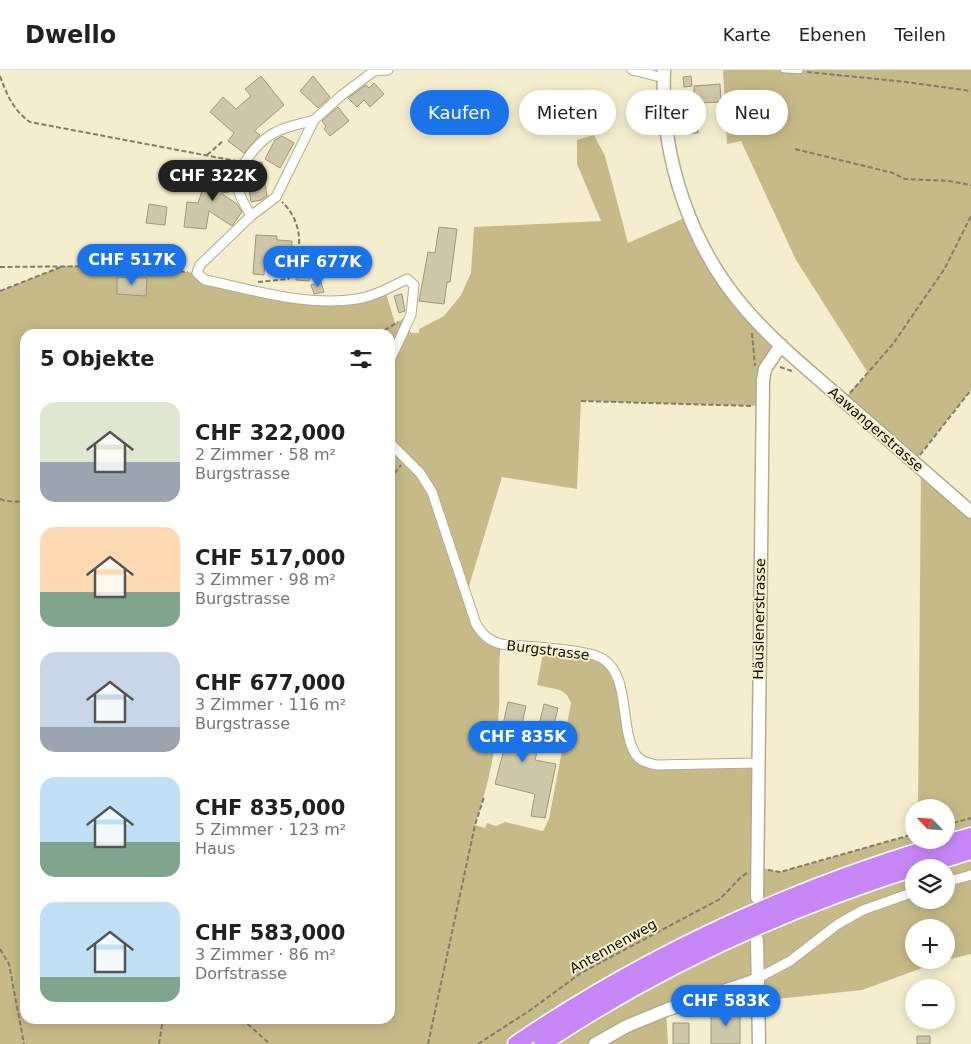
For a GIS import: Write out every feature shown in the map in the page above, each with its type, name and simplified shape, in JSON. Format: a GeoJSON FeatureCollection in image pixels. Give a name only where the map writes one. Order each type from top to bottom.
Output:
{"type":"FeatureCollection","features":[{"type":"Feature","properties":{"kind":"highway"},"geometry":{"type":"LineString","coordinates":[[516,1044],[625,976],[692,940],[805,890],[860,870],[971,836]]}},
{"type":"Feature","properties":{"kind":"highway"},"geometry":{"type":"LineString","coordinates":[[944,859],[971,851]]}},
{"type":"Feature","properties":{"kind":"highway"},"geometry":{"type":"LineString","coordinates":[[542,1044],[636,986],[728,939],[821,900],[905,871]]}},
{"type":"Feature","properties":{"kind":"street"},"geometry":{"type":"LineString","coordinates":[[388,70],[374,71],[342,95],[314,120],[276,197],[251,216],[200,265],[197,273],[205,280],[293,298],[333,302],[359,298],[385,290],[407,279],[414,285],[411,315],[395,350]]}},
{"type":"Feature","properties":{"kind":"street"},"geometry":{"type":"LineString","coordinates":[[632,70],[664,74]]}},
{"type":"Feature","properties":{"kind":"street","name":"Aawangerstrasse"},"geometry":{"type":"LineString","coordinates":[[664,74],[666,115],[679,186],[689,216],[704,248],[725,282],[747,312],[781,345],[971,512]]}},
{"type":"Feature","properties":{"kind":"street"},"geometry":{"type":"LineString","coordinates":[[251,216],[237,189],[242,164],[269,136],[277,131],[314,120]]}},
{"type":"Feature","properties":{"kind":"street","name":"Häuslenerstrasse"},"geometry":{"type":"LineString","coordinates":[[757,897],[757,763],[763,380],[765,369],[781,345]]}},
{"type":"Feature","properties":{"kind":"street","name":"Burgstrasse"},"geometry":{"type":"LineString","coordinates":[[395,448],[420,474],[432,492],[476,624],[482,634],[491,641],[501,644],[588,652],[603,658],[611,665],[618,678],[632,745],[637,756],[646,763],[656,765],[757,763]]}},
{"type":"Feature","properties":{"kind":"street"},"geometry":{"type":"LineString","coordinates":[[955,879],[971,875]]}},
{"type":"Feature","properties":{"kind":"street"},"geometry":{"type":"LineString","coordinates":[[595,1044],[627,1026],[666,1010],[752,982],[790,961],[838,924],[863,910],[905,895]]}},
{"type":"Feature","properties":{"kind":"street"},"geometry":{"type":"LineString","coordinates":[[757,940],[759,1044]]}},
{"type":"Feature","properties":{"kind":"lane"},"geometry":{"type":"LineString","coordinates":[[782,70],[800,71]]}},
{"type":"Feature","properties":{"kind":"path"},"geometry":{"type":"LineString","coordinates":[[800,71],[971,91]]}},
{"type":"Feature","properties":{"kind":"path"},"geometry":{"type":"LineString","coordinates":[[0,76],[10,101],[20,114],[30,122],[231,159],[242,164]]}},
{"type":"Feature","properties":{"kind":"path"},"geometry":{"type":"LineString","coordinates":[[207,155],[223,141]]}},
{"type":"Feature","properties":{"kind":"path"},"geometry":{"type":"LineString","coordinates":[[795,149],[893,173],[905,179],[949,181],[971,185]]}},
{"type":"Feature","properties":{"kind":"path"},"geometry":{"type":"LineString","coordinates":[[257,282],[288,280],[300,252],[298,231],[292,215],[287,207],[276,197]]}},
{"type":"Feature","properties":{"kind":"path"},"geometry":{"type":"LineString","coordinates":[[843,400],[893,344],[945,268],[971,216]]}},
{"type":"Feature","properties":{"kind":"path"},"geometry":{"type":"LineString","coordinates":[[0,292],[63,266]]}},
{"type":"Feature","properties":{"kind":"path"},"geometry":{"type":"LineString","coordinates":[[0,267],[113,266],[197,273]]}},
{"type":"Feature","properties":{"kind":"path"},"geometry":{"type":"LineString","coordinates":[[387,329],[411,315]]}},
{"type":"Feature","properties":{"kind":"path"},"geometry":{"type":"LineString","coordinates":[[914,462],[971,390]]}},
{"type":"Feature","properties":{"kind":"path"},"geometry":{"type":"LineString","coordinates":[[581,400],[748,406]]}},
{"type":"Feature","properties":{"kind":"path"},"geometry":{"type":"LineString","coordinates":[[395,473],[406,459]]}},
{"type":"Feature","properties":{"kind":"path"},"geometry":{"type":"LineString","coordinates":[[0,499],[20,502]]}},
{"type":"Feature","properties":{"kind":"path"},"geometry":{"type":"LineString","coordinates":[[428,1044],[475,825],[484,797]]}},
{"type":"Feature","properties":{"kind":"path"},"geometry":{"type":"LineString","coordinates":[[955,822],[971,818]]}},
{"type":"Feature","properties":{"kind":"path"},"geometry":{"type":"LineString","coordinates":[[757,868],[780,872],[905,837]]}},
{"type":"Feature","properties":{"kind":"path","name":"Antennenweg"},"geometry":{"type":"LineString","coordinates":[[478,1044],[581,974],[720,899],[741,877],[757,868]]}},
{"type":"Feature","properties":{"kind":"path"},"geometry":{"type":"LineString","coordinates":[[0,949],[9,964],[20,1023]]}},
{"type":"Feature","properties":{"kind":"path"},"geometry":{"type":"LineString","coordinates":[[20,1024],[24,1044]]}},
{"type":"Feature","properties":{"kind":"path"},"geometry":{"type":"LineString","coordinates":[[159,1044],[162,1024]]}},
{"type":"Feature","properties":{"kind":"path"},"geometry":{"type":"LineString","coordinates":[[248,1024],[270,1044]]}},
{"type":"Feature","properties":{"kind":"shaded area"},"geometry":{"type":"Polygon","coordinates":[[[723,70],[971,70],[971,390],[914,462],[843,400],[868,373],[796,260],[741,141],[727,144],[727,135],[788,135],[788,90],[724,90],[723,70]]]}},
{"type":"Feature","properties":{"kind":"shaded area"},"geometry":{"type":"Polygon","coordinates":[[[594,135],[605,156],[628,243],[689,216],[704,248],[781,345],[774,354],[762,406],[581,401],[577,489],[502,477],[466,596],[476,624],[501,644],[499,707],[494,752],[475,825],[485,828],[487,823],[496,826],[505,822],[543,831],[549,819],[571,703],[567,695],[560,690],[537,685],[544,648],[588,653],[611,665],[631,745],[646,763],[757,763],[757,867],[780,872],[905,837],[905,849],[955,849],[955,799],[918,799],[921,469],[971,512],[971,954],[955,958],[955,919],[905,919],[905,969],[919,969],[862,990],[758,1001],[758,978],[666,1010],[668,1044],[0,1044],[0,291],[63,266],[113,266],[197,273],[205,280],[334,302],[385,290],[395,323],[411,315],[407,326],[411,333],[419,333],[419,329],[444,316],[461,295],[471,273],[474,227],[601,221],[577,164],[577,140],[594,135]]]}},
{"type":"Feature","properties":{"kind":"building"},"geometry":{"type":"Polygon","coordinates":[[[261,76],[284,105],[254,131],[260,135],[244,153],[228,141],[234,133],[210,112],[223,97],[236,109],[251,96],[245,89],[261,76]]]}},
{"type":"Feature","properties":{"kind":"building"},"geometry":{"type":"Polygon","coordinates":[[[313,76],[330,97],[318,108],[300,91],[313,76]]]}},
{"type":"Feature","properties":{"kind":"building"},"geometry":{"type":"Polygon","coordinates":[[[691,76],[692,86],[684,87],[683,77],[691,76]]]}},
{"type":"Feature","properties":{"kind":"building"},"geometry":{"type":"Polygon","coordinates":[[[374,83],[384,94],[370,107],[364,100],[357,107],[348,98],[366,85],[369,88],[374,83]]]}},
{"type":"Feature","properties":{"kind":"building"},"geometry":{"type":"Polygon","coordinates":[[[720,84],[720,90],[716,90],[716,102],[706,103],[706,90],[694,90],[694,86],[720,84]]]}},
{"type":"Feature","properties":{"kind":"building"},"geometry":{"type":"Polygon","coordinates":[[[338,107],[349,121],[330,136],[324,129],[326,126],[322,121],[338,107]]]}},
{"type":"Feature","properties":{"kind":"building"},"geometry":{"type":"Polygon","coordinates":[[[282,136],[294,143],[280,168],[265,159],[275,140],[282,136]]]}},
{"type":"Feature","properties":{"kind":"building"},"geometry":{"type":"Polygon","coordinates":[[[262,162],[267,196],[261,200],[251,202],[249,189],[245,190],[244,187],[246,175],[251,174],[250,166],[252,163],[262,162]]]}},
{"type":"Feature","properties":{"kind":"building"},"geometry":{"type":"Polygon","coordinates":[[[210,167],[233,175],[229,192],[221,193],[237,204],[242,212],[232,226],[209,211],[206,229],[184,227],[187,202],[198,203],[210,167]]]}},
{"type":"Feature","properties":{"kind":"building"},"geometry":{"type":"Polygon","coordinates":[[[149,204],[167,207],[165,225],[146,223],[149,204]]]}},
{"type":"Feature","properties":{"kind":"building"},"geometry":{"type":"Polygon","coordinates":[[[439,227],[457,229],[450,282],[447,282],[444,304],[419,301],[428,252],[435,253],[439,227]]]}},
{"type":"Feature","properties":{"kind":"building"},"geometry":{"type":"Polygon","coordinates":[[[256,235],[277,236],[277,240],[292,241],[291,258],[277,257],[277,261],[265,260],[264,275],[253,274],[256,235]]]}},
{"type":"Feature","properties":{"kind":"building"},"geometry":{"type":"Polygon","coordinates":[[[297,265],[311,266],[309,281],[296,280],[297,265]]]}},
{"type":"Feature","properties":{"kind":"building"},"geometry":{"type":"Polygon","coordinates":[[[117,277],[147,278],[146,296],[117,294],[117,277]]]}},
{"type":"Feature","properties":{"kind":"building"},"geometry":{"type":"Polygon","coordinates":[[[321,282],[324,292],[314,294],[311,285],[321,282]]]}},
{"type":"Feature","properties":{"kind":"building"},"geometry":{"type":"Polygon","coordinates":[[[402,294],[405,311],[399,313],[394,296],[402,294]]]}},
{"type":"Feature","properties":{"kind":"building"},"geometry":{"type":"Polygon","coordinates":[[[508,702],[526,706],[518,743],[538,748],[535,760],[556,764],[545,818],[531,816],[535,794],[495,784],[503,753],[496,751],[508,702]]]}},
{"type":"Feature","properties":{"kind":"building"},"geometry":{"type":"Polygon","coordinates":[[[544,704],[558,708],[552,733],[538,729],[544,704]]]}},
{"type":"Feature","properties":{"kind":"building"},"geometry":{"type":"Polygon","coordinates":[[[711,1010],[740,1010],[740,1044],[711,1044],[711,1010]]]}},
{"type":"Feature","properties":{"kind":"building"},"geometry":{"type":"Polygon","coordinates":[[[673,1023],[689,1023],[689,1044],[673,1044],[673,1023]]]}},
{"type":"Feature","properties":{"kind":"building"},"geometry":{"type":"Polygon","coordinates":[[[917,1036],[930,1036],[930,1044],[917,1044],[917,1036]]]}}]}
